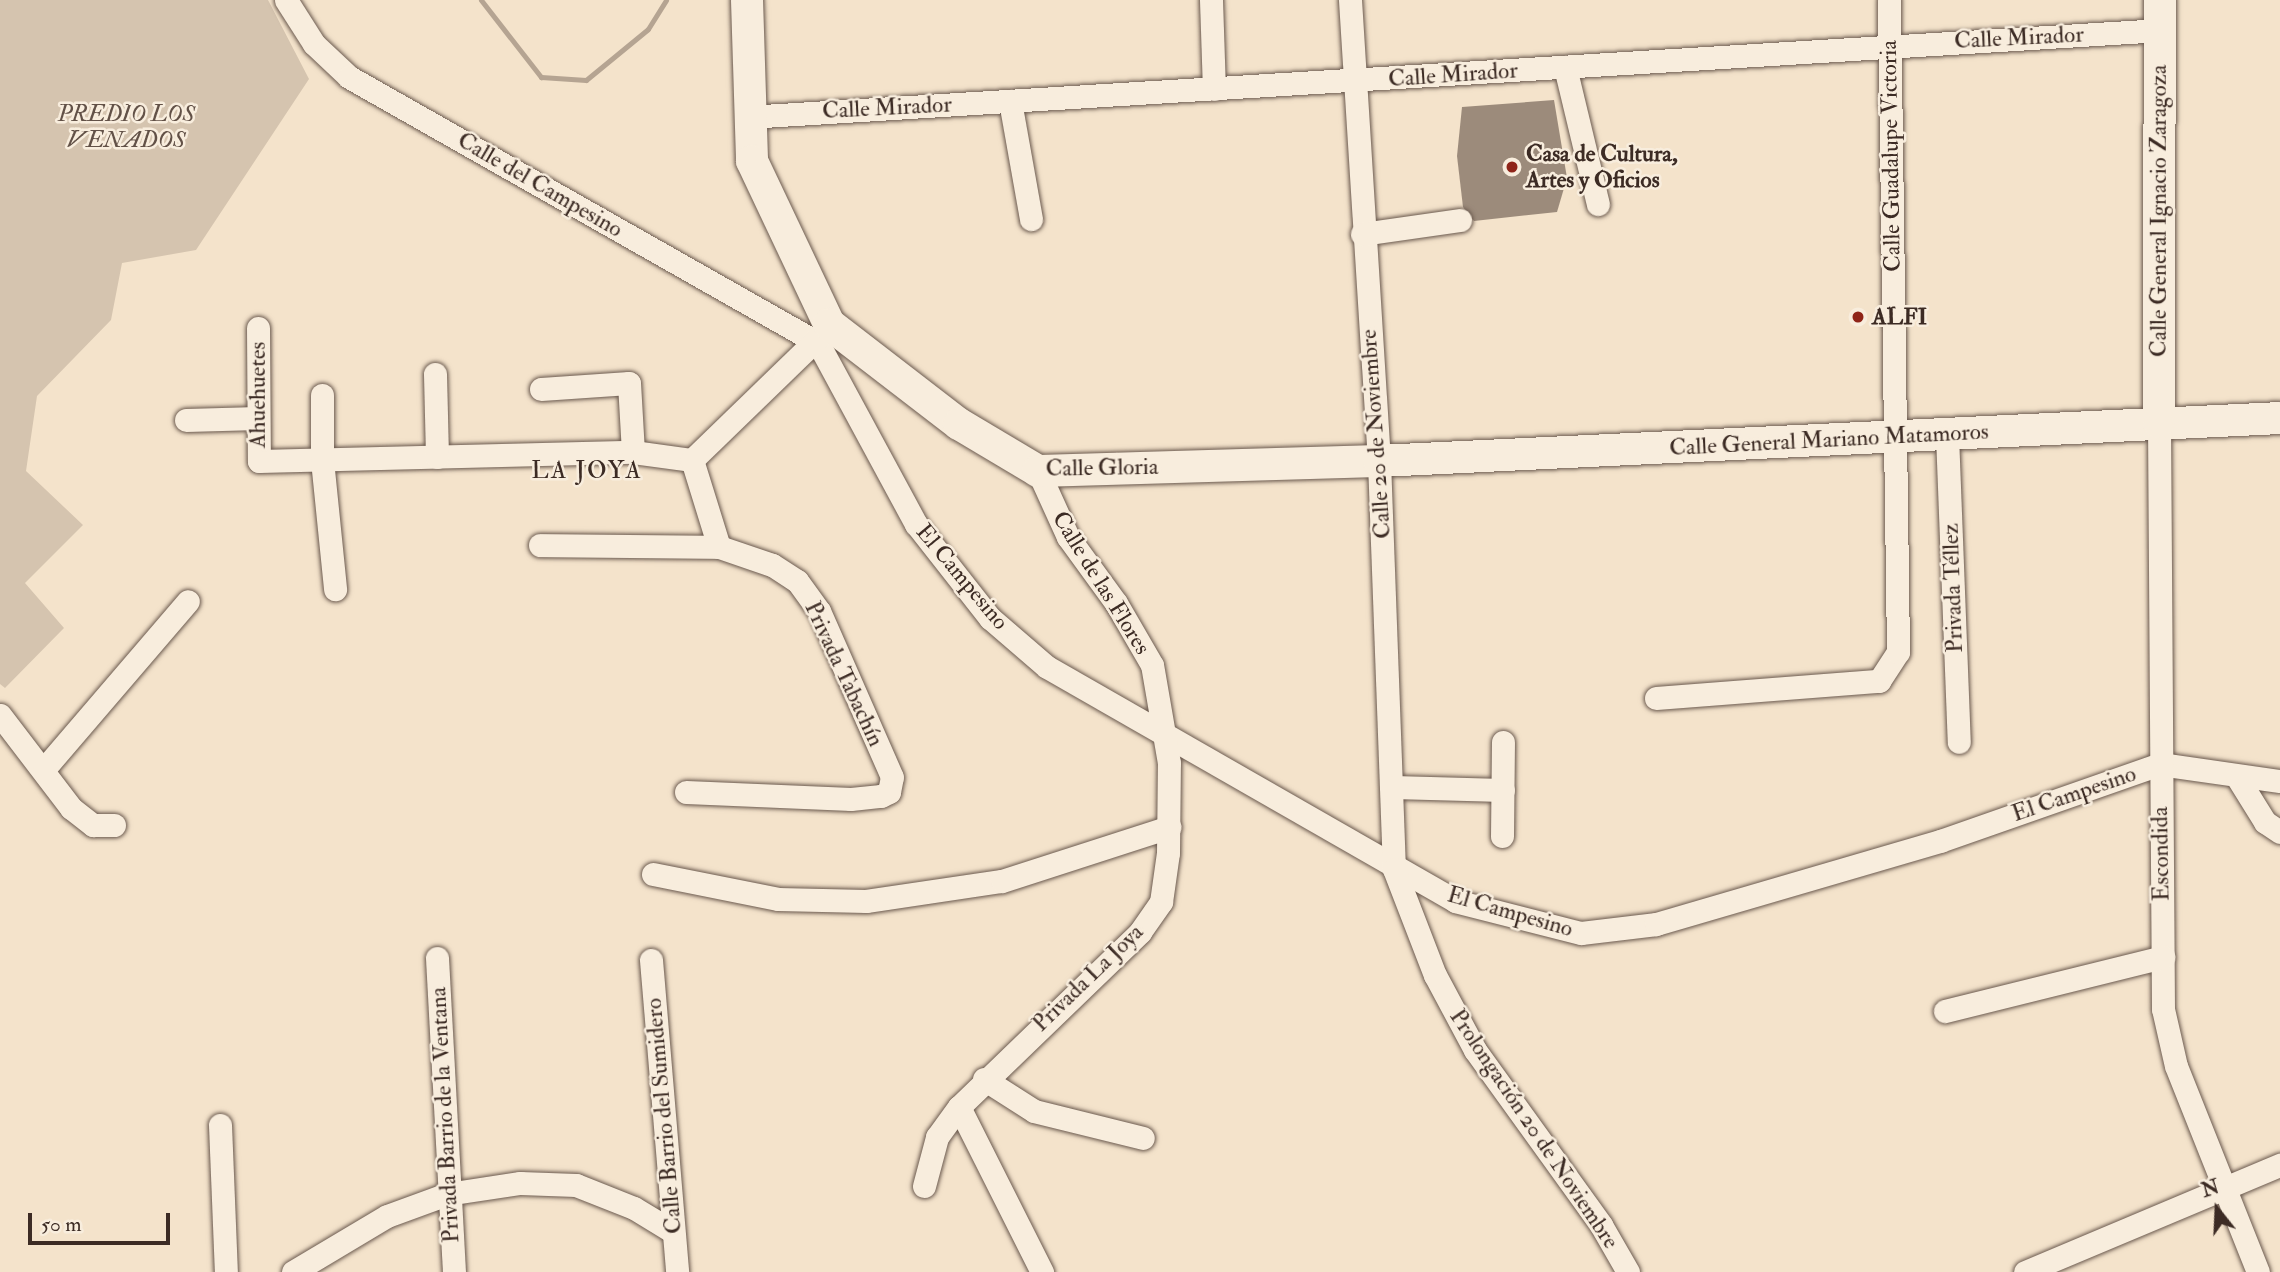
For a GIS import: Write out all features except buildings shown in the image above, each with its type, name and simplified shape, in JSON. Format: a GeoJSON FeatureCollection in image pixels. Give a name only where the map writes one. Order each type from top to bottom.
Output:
{"type":"FeatureCollection","features":[{"type":"Feature","properties":{"kind":"main road"},"geometry":{"type":"LineString","coordinates":[[747,0],[747,117],[752,161],[823,334]]}},
{"type":"Feature","properties":{"kind":"main road","name":"Calle General Ignacio Zaragoza"},"geometry":{"type":"LineString","coordinates":[[2159,422],[2160,15]]}},
{"type":"Feature","properties":{"kind":"main road","name":"Calle Gloria"},"geometry":{"type":"LineString","coordinates":[[823,334],[959,424],[1038,471],[1379,461]]}},
{"type":"Feature","properties":{"kind":"main road","name":"Calle General Mariano Matamoros"},"geometry":{"type":"LineString","coordinates":[[1379,461],[2280,418]]}},
{"type":"Feature","properties":{"kind":"street","name":"Calle del Campesino"},"geometry":{"type":"LineString","coordinates":[[286,0],[314,44],[349,77],[823,334]]}},
{"type":"Feature","properties":{"kind":"street"},"geometry":{"type":"LineString","coordinates":[[1211,0],[1214,89]]}},
{"type":"Feature","properties":{"kind":"street","name":"Calle 20 de Noviembre"},"geometry":{"type":"LineString","coordinates":[[1350,0],[1362,234],[1379,461],[1394,787],[1394,869]]}},
{"type":"Feature","properties":{"kind":"street","name":"Calle Guadalupe Victoria"},"geometry":{"type":"LineString","coordinates":[[1656,698],[1879,681],[1898,652],[1889,0]]}},
{"type":"Feature","properties":{"kind":"street","name":"Calle Mirador"},"geometry":{"type":"LineString","coordinates":[[747,117],[1889,46],[2160,15]]}},
{"type":"Feature","properties":{"kind":"street"},"geometry":{"type":"LineString","coordinates":[[1565,67],[1598,204]]}},
{"type":"Feature","properties":{"kind":"street"},"geometry":{"type":"LineString","coordinates":[[1010,102],[1031,219]]}},
{"type":"Feature","properties":{"kind":"street"},"geometry":{"type":"LineString","coordinates":[[1362,234],[1460,220]]}},
{"type":"Feature","properties":{"kind":"street","name":"Ahuehuetes"},"geometry":{"type":"LineString","coordinates":[[258,328],[259,461],[322,460]]}},
{"type":"Feature","properties":{"kind":"street"},"geometry":{"type":"LineString","coordinates":[[692,460],[823,334]]}},
{"type":"Feature","properties":{"kind":"street","name":"El Campesino"},"geometry":{"type":"LineString","coordinates":[[823,334],[916,524],[990,618],[1046,667],[1394,869],[1455,901],[1581,933],[1656,924],[1940,841],[2160,764],[2280,781]]}},
{"type":"Feature","properties":{"kind":"street"},"geometry":{"type":"LineString","coordinates":[[435,374],[437,457]]}},
{"type":"Feature","properties":{"kind":"street"},"geometry":{"type":"LineString","coordinates":[[541,389],[629,383],[633,452]]}},
{"type":"Feature","properties":{"kind":"street"},"geometry":{"type":"LineString","coordinates":[[322,395],[322,460],[335,589]]}},
{"type":"Feature","properties":{"kind":"street"},"geometry":{"type":"LineString","coordinates":[[186,420],[258,418]]}},
{"type":"Feature","properties":{"kind":"street","name":"Escondida"},"geometry":{"type":"LineString","coordinates":[[2159,422],[2163,1009],[2176,1066],[2258,1272]]}},
{"type":"Feature","properties":{"kind":"street","name":"Privada Téllez"},"geometry":{"type":"LineString","coordinates":[[1947,435],[1959,741]]}},
{"type":"Feature","properties":{"kind":"street"},"geometry":{"type":"LineString","coordinates":[[322,460],[633,452],[692,460]]}},
{"type":"Feature","properties":{"kind":"street"},"geometry":{"type":"LineString","coordinates":[[692,460],[719,547]]}},
{"type":"Feature","properties":{"kind":"street","name":"Calle de las Flores"},"geometry":{"type":"LineString","coordinates":[[1038,471],[1068,537],[1116,603],[1152,666],[1167,738]]}},
{"type":"Feature","properties":{"kind":"street","name":"Privada Tabachín"},"geometry":{"type":"LineString","coordinates":[[540,545],[719,547],[772,565],[797,582],[819,611],[891,777],[889,792],[881,796],[851,799],[686,792]]}},
{"type":"Feature","properties":{"kind":"street"},"geometry":{"type":"LineString","coordinates":[[44,769],[188,601]]}},
{"type":"Feature","properties":{"kind":"street"},"geometry":{"type":"LineString","coordinates":[[0,715],[44,769],[71,808],[93,824],[114,825]]}},
{"type":"Feature","properties":{"kind":"street","name":"Privada La Joya"},"geometry":{"type":"LineString","coordinates":[[925,1186],[937,1137],[959,1107],[984,1079],[1140,932],[1161,902],[1169,827],[1167,738]]}},
{"type":"Feature","properties":{"kind":"street"},"geometry":{"type":"LineString","coordinates":[[1502,836],[1503,742]]}},
{"type":"Feature","properties":{"kind":"street"},"geometry":{"type":"LineString","coordinates":[[2237,777],[2265,822],[2280,832]]}},
{"type":"Feature","properties":{"kind":"street"},"geometry":{"type":"LineString","coordinates":[[1394,787],[1503,790]]}},
{"type":"Feature","properties":{"kind":"street"},"geometry":{"type":"LineString","coordinates":[[653,874],[778,899],[866,901],[1002,881],[1169,827]]}},
{"type":"Feature","properties":{"kind":"street","name":"Prolongación 20 de Noviembre"},"geometry":{"type":"LineString","coordinates":[[1394,869],[1435,975],[1475,1050],[1601,1225],[1628,1272]]}},
{"type":"Feature","properties":{"kind":"street"},"geometry":{"type":"LineString","coordinates":[[1945,1011],[2163,957]]}},
{"type":"Feature","properties":{"kind":"street","name":"Privada Barrio de la Ventana"},"geometry":{"type":"LineString","coordinates":[[437,958],[447,1194],[454,1272]]}},
{"type":"Feature","properties":{"kind":"street","name":"Calle Barrio del Sumidero"},"geometry":{"type":"LineString","coordinates":[[651,960],[677,1272]]}},
{"type":"Feature","properties":{"kind":"street"},"geometry":{"type":"LineString","coordinates":[[984,1079],[1034,1111],[1143,1138]]}},
{"type":"Feature","properties":{"kind":"street"},"geometry":{"type":"LineString","coordinates":[[959,1107],[1032,1269]]}},
{"type":"Feature","properties":{"kind":"street"},"geometry":{"type":"LineString","coordinates":[[220,1125],[226,1272]]}},
{"type":"Feature","properties":{"kind":"street"},"geometry":{"type":"LineString","coordinates":[[2025,1272],[2280,1166]]}},
{"type":"Feature","properties":{"kind":"street"},"geometry":{"type":"LineString","coordinates":[[293,1272],[387,1216],[447,1194],[520,1183],[576,1185],[634,1208],[672,1231]]}},
{"type":"Feature","properties":{"kind":"green space","name":"PREDIO LOS VENADOS"},"geometry":{"type":"Polygon","coordinates":[[[0,0],[268,0],[309,79],[196,250],[122,263],[111,320],[37,396],[26,471],[83,525],[25,583],[64,628],[5,688],[0,684],[0,0]]]}},
{"type":"Feature","properties":{"kind":"waterway"},"geometry":{"type":"LineString","coordinates":[[481,0],[541,77],[586,80],[648,29],[666,0]]}},
{"type":"Feature","properties":{"kind":"place","name":"Casa de Cultura, Artes y Oficios"},"geometry":{"type":"Point","coordinates":[1512,167]}},
{"type":"Feature","properties":{"kind":"place","name":"ALFI"},"geometry":{"type":"Point","coordinates":[1858,317]}},
{"type":"Feature","properties":{"kind":"district","name":"LA JOYA"},"geometry":{"type":"Point","coordinates":[587,471]}}]}
